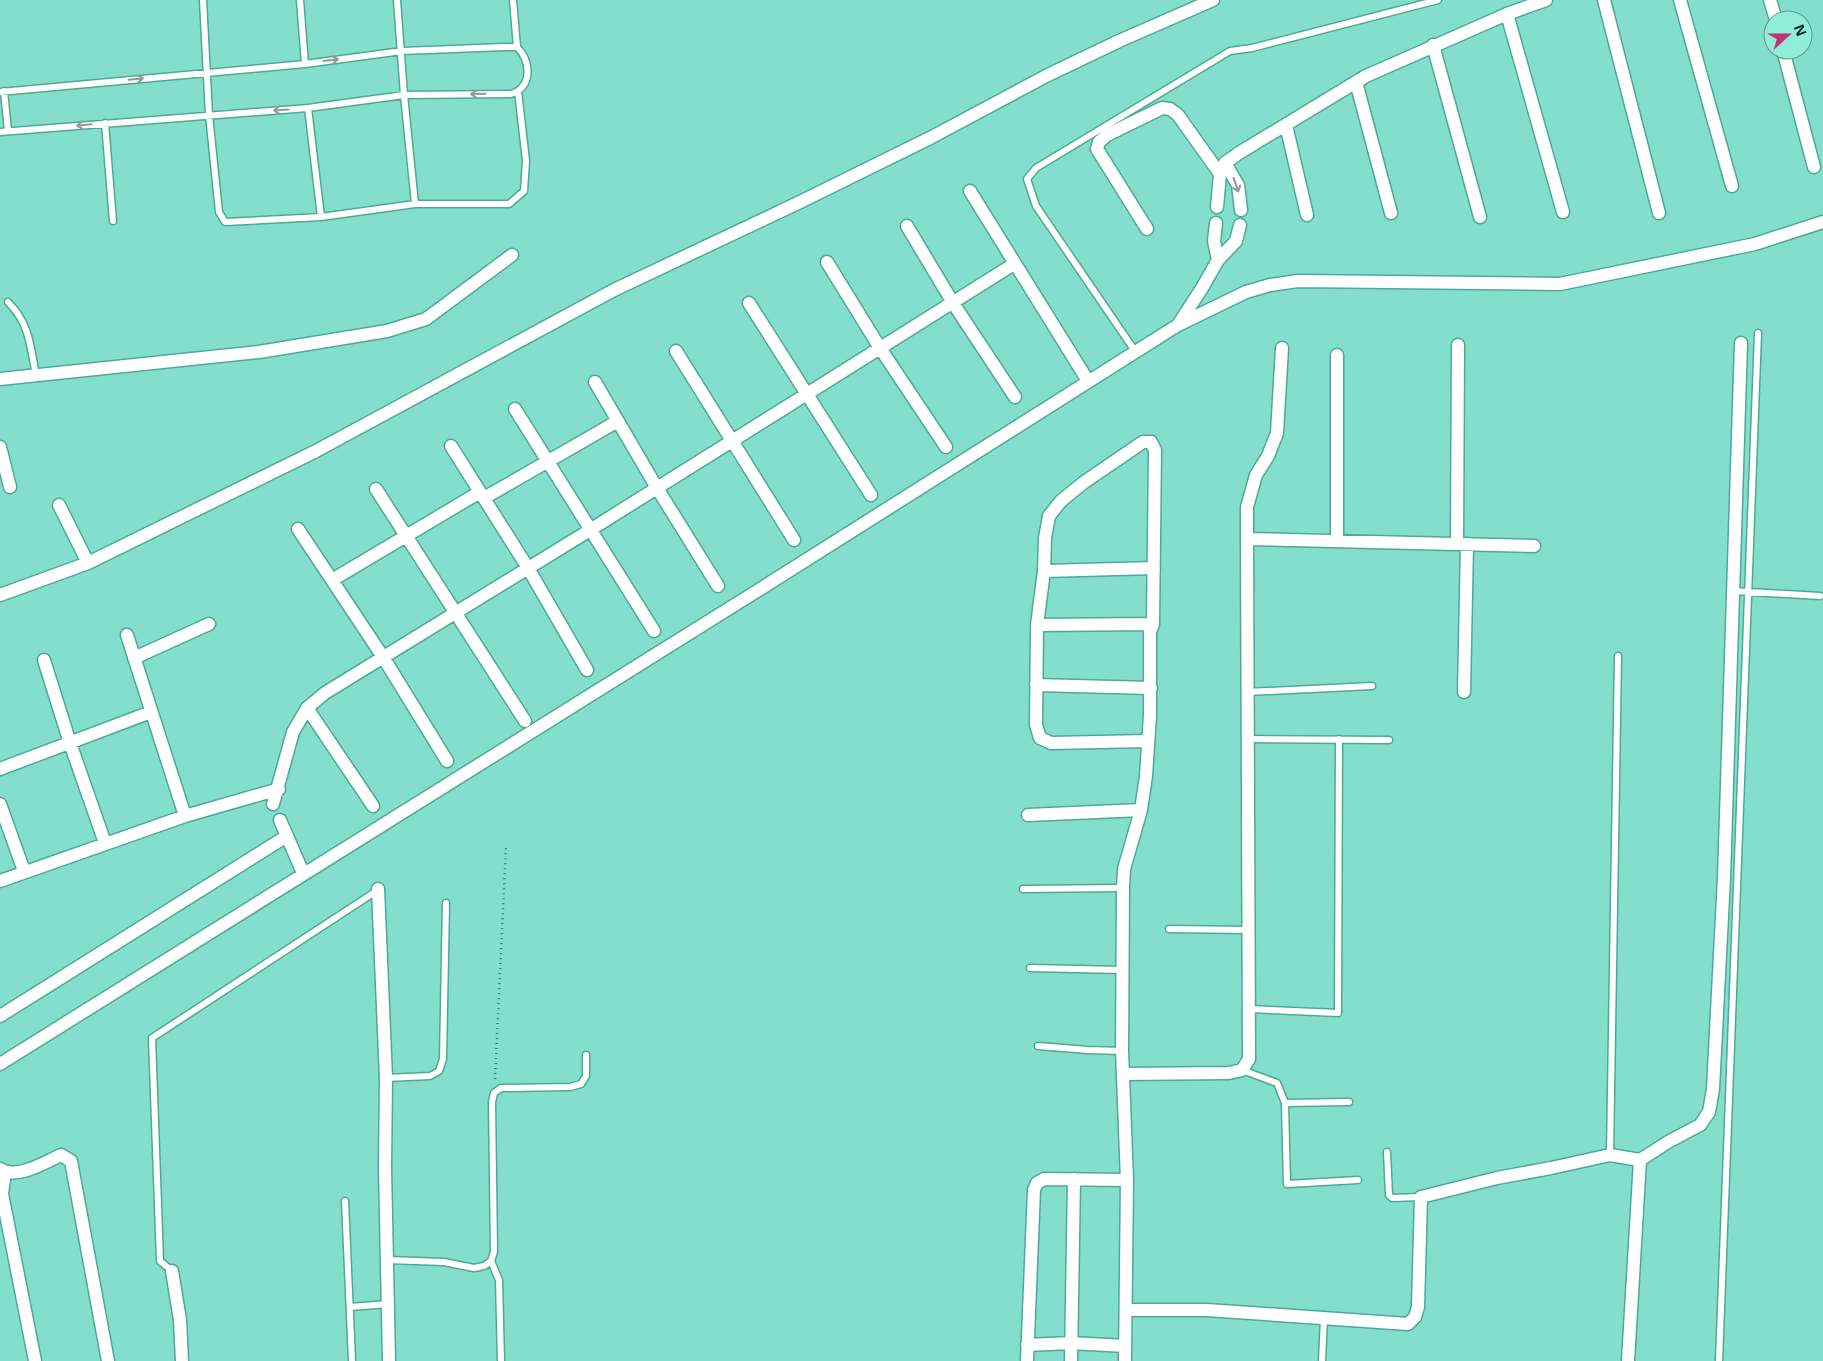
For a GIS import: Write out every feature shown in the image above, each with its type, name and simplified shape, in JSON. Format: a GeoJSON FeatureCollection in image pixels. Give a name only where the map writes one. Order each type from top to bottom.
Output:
{"type":"FeatureCollection","features":[{"type":"Feature","properties":{"kind":"street"},"geometry":{"type":"LineString","coordinates":[[0,595],[88,563],[316,452],[614,290],[807,199],[930,138],[1046,76],[1213,0]]}},
{"type":"Feature","properties":{"kind":"street"},"geometry":{"type":"LineString","coordinates":[[1217,207],[1222,168],[1286,125],[1366,76],[1433,45],[1546,0]]}},
{"type":"Feature","properties":{"kind":"street"},"geometry":{"type":"LineString","coordinates":[[1604,0],[1659,213]]}},
{"type":"Feature","properties":{"kind":"street"},"geometry":{"type":"LineString","coordinates":[[1680,0],[1732,186]]}},
{"type":"Feature","properties":{"kind":"street"},"geometry":{"type":"LineString","coordinates":[[1507,14],[1563,212]]}},
{"type":"Feature","properties":{"kind":"street"},"geometry":{"type":"LineString","coordinates":[[1433,45],[1480,216]]}},
{"type":"Feature","properties":{"kind":"street"},"geometry":{"type":"LineString","coordinates":[[1787,60],[1814,167]]}},
{"type":"Feature","properties":{"kind":"street"},"geometry":{"type":"LineString","coordinates":[[1356,82],[1391,213]]}},
{"type":"Feature","properties":{"kind":"street"},"geometry":{"type":"LineString","coordinates":[[1147,229],[1097,149],[1099,142],[1107,135],[1162,108],[1170,109],[1178,115],[1238,185],[1241,210]]}},
{"type":"Feature","properties":{"kind":"street"},"geometry":{"type":"LineString","coordinates":[[1286,125],[1307,215]]}},
{"type":"Feature","properties":{"kind":"street"},"geometry":{"type":"LineString","coordinates":[[970,191],[1088,381]]}},
{"type":"Feature","properties":{"kind":"street"},"geometry":{"type":"LineString","coordinates":[[0,1064],[302,873],[765,586],[1135,351],[1178,325],[1246,292],[1270,285],[1298,281],[1560,284],[1755,244],[1823,222]]}},
{"type":"Feature","properties":{"kind":"street"},"geometry":{"type":"LineString","coordinates":[[1216,224],[1214,241],[1218,260]]}},
{"type":"Feature","properties":{"kind":"street"},"geometry":{"type":"LineString","coordinates":[[907,226],[953,303],[1015,397]]}},
{"type":"Feature","properties":{"kind":"street"},"geometry":{"type":"LineString","coordinates":[[1178,325],[1218,260],[1236,241],[1240,226]]}},
{"type":"Feature","properties":{"kind":"street"},"geometry":{"type":"LineString","coordinates":[[0,378],[259,352],[387,331],[426,319],[512,255]]}},
{"type":"Feature","properties":{"kind":"street"},"geometry":{"type":"LineString","coordinates":[[828,262],[880,348],[946,447]]}},
{"type":"Feature","properties":{"kind":"street"},"geometry":{"type":"LineString","coordinates":[[273,804],[279,789],[293,732],[307,708],[325,693],[733,441],[1014,264]]}},
{"type":"Feature","properties":{"kind":"street"},"geometry":{"type":"LineString","coordinates":[[749,303],[870,495]]}},
{"type":"Feature","properties":{"kind":"street"},"geometry":{"type":"LineString","coordinates":[[1126,1310],[1207,1310],[1408,1324],[1415,1317],[1418,1307],[1420,1197],[1497,1178],[1610,1155],[1640,1160],[1700,1125],[1709,1112],[1713,1089],[1723,905],[1741,343]]}},
{"type":"Feature","properties":{"kind":"street"},"geometry":{"type":"LineString","coordinates":[[1458,345],[1464,692]]}},
{"type":"Feature","properties":{"kind":"street"},"geometry":{"type":"LineString","coordinates":[[1123,1074],[1229,1073],[1242,1070],[1249,1060],[1247,508],[1256,475],[1268,456],[1277,433],[1282,348]]}},
{"type":"Feature","properties":{"kind":"street"},"geometry":{"type":"LineString","coordinates":[[676,351],[794,540]]}},
{"type":"Feature","properties":{"kind":"street"},"geometry":{"type":"LineString","coordinates":[[1337,355],[1337,541]]}},
{"type":"Feature","properties":{"kind":"street"},"geometry":{"type":"LineString","coordinates":[[595,382],[657,488],[718,586]]}},
{"type":"Feature","properties":{"kind":"street"},"geometry":{"type":"LineString","coordinates":[[515,409],[654,631]]}},
{"type":"Feature","properties":{"kind":"street"},"geometry":{"type":"LineString","coordinates":[[332,580],[406,535],[547,461],[618,421]]}},
{"type":"Feature","properties":{"kind":"street"},"geometry":{"type":"LineString","coordinates":[[1125,1361],[1127,1180],[1122,1050],[1123,888],[1124,869],[1141,810],[1146,776],[1151,688],[1150,632],[1153,624],[1155,450],[1151,442],[1143,442],[1083,483],[1061,502],[1049,516],[1045,538],[1044,570],[1037,625],[1036,725],[1040,738],[1051,743],[1147,741]]}},
{"type":"Feature","properties":{"kind":"street"},"geometry":{"type":"LineString","coordinates":[[451,446],[528,568],[587,670]]}},
{"type":"Feature","properties":{"kind":"street"},"geometry":{"type":"LineString","coordinates":[[0,447],[10,487]]}},
{"type":"Feature","properties":{"kind":"street"},"geometry":{"type":"LineString","coordinates":[[376,489],[525,721]]}},
{"type":"Feature","properties":{"kind":"street"},"geometry":{"type":"LineString","coordinates":[[59,505],[88,563]]}},
{"type":"Feature","properties":{"kind":"street"},"geometry":{"type":"LineString","coordinates":[[298,529],[383,657],[447,761]]}},
{"type":"Feature","properties":{"kind":"street"},"geometry":{"type":"LineString","coordinates":[[1247,539],[1534,546]]}},
{"type":"Feature","properties":{"kind":"street"},"geometry":{"type":"LineString","coordinates":[[1044,570],[1154,568]]}},
{"type":"Feature","properties":{"kind":"street"},"geometry":{"type":"LineString","coordinates":[[134,658],[209,624]]}},
{"type":"Feature","properties":{"kind":"street"},"geometry":{"type":"LineString","coordinates":[[1037,625],[1153,624]]}},
{"type":"Feature","properties":{"kind":"street"},"geometry":{"type":"LineString","coordinates":[[127,635],[185,816]]}},
{"type":"Feature","properties":{"kind":"street"},"geometry":{"type":"LineString","coordinates":[[44,660],[70,743],[105,843]]}},
{"type":"Feature","properties":{"kind":"street"},"geometry":{"type":"LineString","coordinates":[[1036,685],[1151,688]]}},
{"type":"Feature","properties":{"kind":"street"},"geometry":{"type":"LineString","coordinates":[[307,708],[373,806]]}},
{"type":"Feature","properties":{"kind":"street"},"geometry":{"type":"LineString","coordinates":[[0,769],[151,712]]}},
{"type":"Feature","properties":{"kind":"street"},"geometry":{"type":"LineString","coordinates":[[0,880],[185,816],[279,789]]}},
{"type":"Feature","properties":{"kind":"street"},"geometry":{"type":"LineString","coordinates":[[0,804],[24,871]]}},
{"type":"Feature","properties":{"kind":"street"},"geometry":{"type":"LineString","coordinates":[[1028,816],[1141,810]]}},
{"type":"Feature","properties":{"kind":"street"},"geometry":{"type":"LineString","coordinates":[[280,820],[302,873]]}},
{"type":"Feature","properties":{"kind":"street"},"geometry":{"type":"LineString","coordinates":[[0,1016],[287,836]]}},
{"type":"Feature","properties":{"kind":"street"},"geometry":{"type":"LineString","coordinates":[[378,890],[386,1078],[385,1168],[389,1361]]}},
{"type":"Feature","properties":{"kind":"street"},"geometry":{"type":"LineString","coordinates":[[35,1361],[2,1194],[2,1170],[21,1172],[61,1155],[71,1161],[108,1361]]}},
{"type":"Feature","properties":{"kind":"street"},"geometry":{"type":"LineString","coordinates":[[1628,1361],[1640,1160]]}},
{"type":"Feature","properties":{"kind":"street"},"geometry":{"type":"LineString","coordinates":[[1026,1361],[1034,1190],[1037,1183],[1044,1179],[1074,1178],[1127,1180]]}},
{"type":"Feature","properties":{"kind":"street"},"geometry":{"type":"LineString","coordinates":[[1071,1361],[1074,1178]]}},
{"type":"Feature","properties":{"kind":"street"},"geometry":{"type":"LineString","coordinates":[[172,1271],[180,1320],[182,1361]]}},
{"type":"Feature","properties":{"kind":"street"},"geometry":{"type":"LineString","coordinates":[[1027,1345],[1072,1343],[1125,1346]]}},
{"type":"Feature","properties":{"kind":"lane"},"geometry":{"type":"LineString","coordinates":[[203,0],[209,115],[219,212],[225,222],[320,217],[415,204],[509,204],[524,191],[526,161],[518,91]]}},
{"type":"Feature","properties":{"kind":"lane"},"geometry":{"type":"LineString","coordinates":[[300,0],[305,64]]}},
{"type":"Feature","properties":{"kind":"lane"},"geometry":{"type":"LineString","coordinates":[[397,0],[415,204]]}},
{"type":"Feature","properties":{"kind":"lane"},"geometry":{"type":"LineString","coordinates":[[0,132],[308,108],[404,95],[511,94],[524,86],[527,75],[524,54],[517,47],[513,0]]}},
{"type":"Feature","properties":{"kind":"lane"},"geometry":{"type":"LineString","coordinates":[[1135,351],[1036,206],[1028,179],[1036,168],[1230,51],[1252,48],[1438,0]]}},
{"type":"Feature","properties":{"kind":"lane"},"geometry":{"type":"LineString","coordinates":[[8,131],[2,92],[305,64],[402,52],[517,47]]}},
{"type":"Feature","properties":{"kind":"lane"},"geometry":{"type":"LineString","coordinates":[[308,108],[320,217]]}},
{"type":"Feature","properties":{"kind":"lane"},"geometry":{"type":"LineString","coordinates":[[106,123],[113,221]]}},
{"type":"Feature","properties":{"kind":"lane"},"geometry":{"type":"LineString","coordinates":[[8,302],[19,313],[28,332],[36,375]]}},
{"type":"Feature","properties":{"kind":"lane"},"geometry":{"type":"LineString","coordinates":[[1719,1361],[1758,333]]}},
{"type":"Feature","properties":{"kind":"lane"},"geometry":{"type":"LineString","coordinates":[[1733,591],[1820,596]]}},
{"type":"Feature","properties":{"kind":"lane"},"geometry":{"type":"LineString","coordinates":[[1610,1155],[1618,656]]}},
{"type":"Feature","properties":{"kind":"lane"},"geometry":{"type":"LineString","coordinates":[[1247,692],[1372,686]]}},
{"type":"Feature","properties":{"kind":"lane"},"geometry":{"type":"LineString","coordinates":[[1248,739],[1389,740]]}},
{"type":"Feature","properties":{"kind":"lane"},"geometry":{"type":"LineString","coordinates":[[1249,1009],[1338,1013],[1339,739]]}},
{"type":"Feature","properties":{"kind":"lane"},"geometry":{"type":"LineString","coordinates":[[1023,889],[1123,888]]}},
{"type":"Feature","properties":{"kind":"lane"},"geometry":{"type":"LineString","coordinates":[[172,1271],[160,1261],[152,1038],[378,890]]}},
{"type":"Feature","properties":{"kind":"lane"},"geometry":{"type":"LineString","coordinates":[[386,1078],[430,1076],[439,1071],[443,1059],[446,903]]}},
{"type":"Feature","properties":{"kind":"lane"},"geometry":{"type":"LineString","coordinates":[[1169,929],[1248,930]]}},
{"type":"Feature","properties":{"kind":"lane"},"geometry":{"type":"LineString","coordinates":[[1030,968],[1122,970]]}},
{"type":"Feature","properties":{"kind":"lane"},"geometry":{"type":"LineString","coordinates":[[1038,1046],[1088,1050],[1122,1050]]}},
{"type":"Feature","properties":{"kind":"lane"},"geometry":{"type":"LineString","coordinates":[[387,1260],[444,1262],[474,1268],[484,1266],[490,1261],[494,1252],[492,1102],[494,1093],[501,1088],[570,1087],[581,1084],[586,1076],[586,1055]]}},
{"type":"Feature","properties":{"kind":"lane"},"geometry":{"type":"LineString","coordinates":[[1242,1070],[1277,1083],[1285,1104],[1287,1184],[1358,1180]]}},
{"type":"Feature","properties":{"kind":"lane"},"geometry":{"type":"LineString","coordinates":[[1285,1104],[1349,1102]]}},
{"type":"Feature","properties":{"kind":"lane"},"geometry":{"type":"LineString","coordinates":[[1387,1152],[1389,1195],[1392,1198],[1420,1197]]}},
{"type":"Feature","properties":{"kind":"lane"},"geometry":{"type":"LineString","coordinates":[[345,1201],[352,1361]]}},
{"type":"Feature","properties":{"kind":"lane"},"geometry":{"type":"LineString","coordinates":[[490,1261],[499,1280],[502,1361]]}},
{"type":"Feature","properties":{"kind":"lane"},"geometry":{"type":"LineString","coordinates":[[350,1308],[388,1304]]}},
{"type":"Feature","properties":{"kind":"lane"},"geometry":{"type":"LineString","coordinates":[[1322,1361],[1324,1318]]}},
{"type":"Feature","properties":{"kind":"path"},"geometry":{"type":"LineString","coordinates":[[494,1093],[506,846]]}}]}
